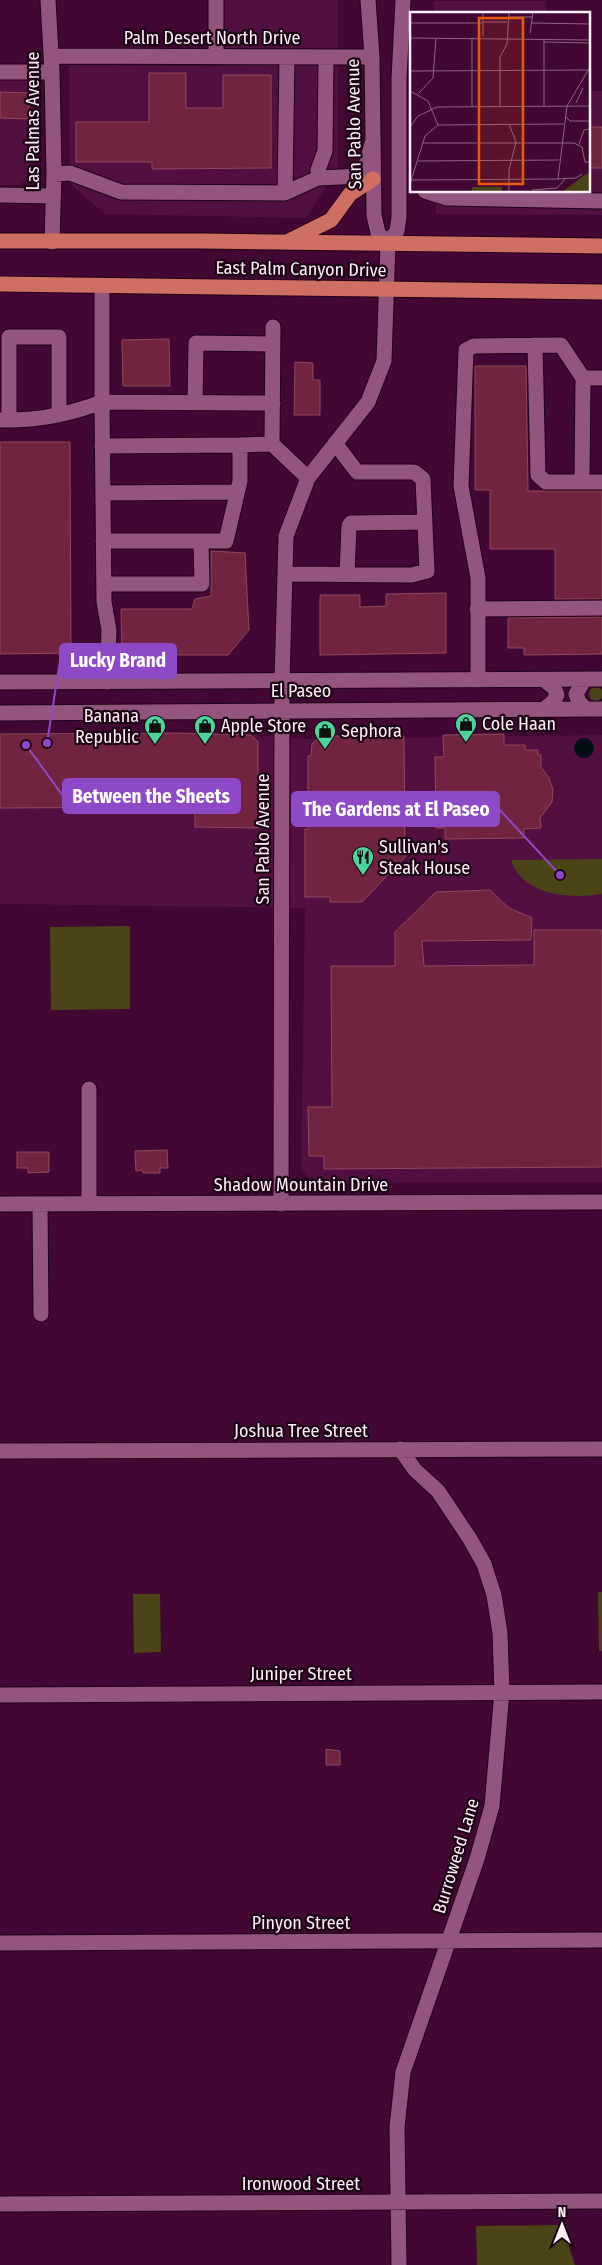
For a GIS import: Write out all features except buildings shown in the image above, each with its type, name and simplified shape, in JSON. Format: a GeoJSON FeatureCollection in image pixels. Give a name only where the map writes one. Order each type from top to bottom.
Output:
{"type":"FeatureCollection","features":[{"type":"Feature","properties":{"kind":"main road"},"geometry":{"type":"LineString","coordinates":[[287,242],[331,220],[350,194],[373,179]]}},
{"type":"Feature","properties":{"kind":"main road","name":"East Palm Canyon Drive"},"geometry":{"type":"LineString","coordinates":[[0,241],[602,246]]}},
{"type":"Feature","properties":{"kind":"main road","name":"East Palm Canyon Drive"},"geometry":{"type":"LineString","coordinates":[[0,284],[602,292]]}},
{"type":"Feature","properties":{"kind":"street","name":"Las Palmas Avenue"},"geometry":{"type":"LineString","coordinates":[[48,0],[52,64],[54,174],[52,242]]}},
{"type":"Feature","properties":{"kind":"street"},"geometry":{"type":"LineString","coordinates":[[216,0],[216,57]]}},
{"type":"Feature","properties":{"kind":"street","name":"San Pablo Avenue"},"geometry":{"type":"LineString","coordinates":[[368,0],[372,57],[374,217],[378,233],[388,243]]}},
{"type":"Feature","properties":{"kind":"street","name":"San Pablo Avenue"},"geometry":{"type":"LineString","coordinates":[[281,1204],[282,682],[286,536],[308,478],[368,402],[384,360],[388,289],[388,243],[397,231],[405,185],[399,79],[403,0]]}},
{"type":"Feature","properties":{"kind":"street","name":"Palm Desert North Drive"},"geometry":{"type":"LineString","coordinates":[[0,72],[52,64],[216,57],[372,57]]}},
{"type":"Feature","properties":{"kind":"street"},"geometry":{"type":"LineString","coordinates":[[284,193],[287,57]]}},
{"type":"Feature","properties":{"kind":"street"},"geometry":{"type":"LineString","coordinates":[[318,178],[325,151],[326,57]]}},
{"type":"Feature","properties":{"kind":"street"},"geometry":{"type":"LineString","coordinates":[[54,174],[70,173],[121,192],[284,193],[318,178],[363,176],[373,140]]}},
{"type":"Feature","properties":{"kind":"street"},"geometry":{"type":"LineString","coordinates":[[428,192],[447,198],[602,200]]}},
{"type":"Feature","properties":{"kind":"street"},"geometry":{"type":"LineString","coordinates":[[0,195],[52,196]]}},
{"type":"Feature","properties":{"kind":"street"},"geometry":{"type":"LineString","coordinates":[[102,286],[103,541],[104,602],[109,630],[108,682]]}},
{"type":"Feature","properties":{"kind":"street"},"geometry":{"type":"LineString","coordinates":[[272,327],[272,444]]}},
{"type":"Feature","properties":{"kind":"street"},"geometry":{"type":"LineString","coordinates":[[59,416],[59,337],[9,337],[4,420],[59,416],[102,402],[272,403]]}},
{"type":"Feature","properties":{"kind":"street"},"geometry":{"type":"LineString","coordinates":[[196,403],[196,343],[272,344]]}},
{"type":"Feature","properties":{"kind":"street"},"geometry":{"type":"LineString","coordinates":[[535,345],[538,475],[546,482],[602,482]]}},
{"type":"Feature","properties":{"kind":"street"},"geometry":{"type":"LineString","coordinates":[[478,680],[478,578],[461,486],[466,350],[474,346],[561,345],[583,378],[582,482]]}},
{"type":"Feature","properties":{"kind":"street"},"geometry":{"type":"LineString","coordinates":[[583,378],[602,378]]}},
{"type":"Feature","properties":{"kind":"street"},"geometry":{"type":"LineString","coordinates":[[102,446],[272,444],[308,478]]}},
{"type":"Feature","properties":{"kind":"street"},"geometry":{"type":"LineString","coordinates":[[285,574],[412,575],[427,571],[423,479],[414,472],[357,472],[336,444]]}},
{"type":"Feature","properties":{"kind":"street"},"geometry":{"type":"LineString","coordinates":[[103,541],[226,541],[240,481],[240,445]]}},
{"type":"Feature","properties":{"kind":"street"},"geometry":{"type":"LineString","coordinates":[[103,493],[236,492]]}},
{"type":"Feature","properties":{"kind":"street"},"geometry":{"type":"LineString","coordinates":[[347,574],[349,526],[351,523],[425,522]]}},
{"type":"Feature","properties":{"kind":"street"},"geometry":{"type":"LineString","coordinates":[[104,584],[202,584],[201,541]]}},
{"type":"Feature","properties":{"kind":"street"},"geometry":{"type":"LineString","coordinates":[[477,609],[602,608]]}},
{"type":"Feature","properties":{"kind":"street"},"geometry":{"type":"LineString","coordinates":[[544,680],[554,688],[557,695],[553,702],[544,709]]}},
{"type":"Feature","properties":{"kind":"street"},"geometry":{"type":"LineString","coordinates":[[584,680],[576,694],[579,702],[586,709]]}},
{"type":"Feature","properties":{"kind":"street","name":"El Paseo"},"geometry":{"type":"LineString","coordinates":[[0,682],[602,680]]}},
{"type":"Feature","properties":{"kind":"street","name":"El Paseo"},"geometry":{"type":"LineString","coordinates":[[0,713],[602,709]]}},
{"type":"Feature","properties":{"kind":"street"},"geometry":{"type":"LineString","coordinates":[[89,1089],[89,1204]]}},
{"type":"Feature","properties":{"kind":"street","name":"Shadow Mountain Drive"},"geometry":{"type":"LineString","coordinates":[[0,1204],[602,1202]]}},
{"type":"Feature","properties":{"kind":"street"},"geometry":{"type":"LineString","coordinates":[[40,1204],[41,1314]]}},
{"type":"Feature","properties":{"kind":"street","name":"Burroweed Lane"},"geometry":{"type":"LineString","coordinates":[[399,2265],[397,2127],[403,2072],[477,1859],[492,1806],[502,1692],[500,1633],[494,1595],[484,1564],[438,1491],[415,1470],[400,1449]]}},
{"type":"Feature","properties":{"kind":"street","name":"Joshua Tree Street"},"geometry":{"type":"LineString","coordinates":[[0,1451],[602,1449]]}},
{"type":"Feature","properties":{"kind":"street","name":"Juniper Street"},"geometry":{"type":"LineString","coordinates":[[0,1694],[602,1692]]}},
{"type":"Feature","properties":{"kind":"street","name":"Pinyon Street"},"geometry":{"type":"LineString","coordinates":[[0,1943],[602,1940]]}},
{"type":"Feature","properties":{"kind":"street","name":"Ironwood Street"},"geometry":{"type":"LineString","coordinates":[[0,2204],[602,2201]]}},
{"type":"Feature","properties":{"kind":"shaded area"},"geometry":{"type":"Polygon","coordinates":[[[220,0],[338,0],[338,168],[306,218],[105,214],[70,184],[69,65],[220,66],[220,0]]]}},
{"type":"Feature","properties":{"kind":"shaded area"},"geometry":{"type":"Polygon","coordinates":[[[434,1],[546,1],[546,12],[434,12],[434,1]]]}},
{"type":"Feature","properties":{"kind":"shaded area"},"geometry":{"type":"Polygon","coordinates":[[[0,78],[34,78],[32,173],[20,185],[0,185],[0,78]]]}},
{"type":"Feature","properties":{"kind":"shaded area"},"geometry":{"type":"Polygon","coordinates":[[[590,91],[602,91],[602,215],[436,214],[436,192],[590,192],[590,91]]]}},
{"type":"Feature","properties":{"kind":"shaded area"},"geometry":{"type":"Polygon","coordinates":[[[596,687],[601,689],[603,694],[601,699],[596,701],[591,699],[589,694],[591,689],[596,687]]]}},
{"type":"Feature","properties":{"kind":"shaded area"},"geometry":{"type":"Polygon","coordinates":[[[254,735],[309,739],[602,735],[602,1182],[315,1183],[301,1169],[305,908],[0,904],[0,736],[254,735]]]}},
{"type":"Feature","properties":{"kind":"shaded area"},"geometry":{"type":"Polygon","coordinates":[[[584,738],[591,741],[594,748],[591,755],[584,758],[577,755],[574,748],[577,741],[584,738]]]}},
{"type":"Feature","properties":{"kind":"shaded area"},"geometry":{"type":"Polygon","coordinates":[[[602,859],[602,894],[576,896],[562,895],[536,888],[517,872],[511,860],[602,859]]]}},
{"type":"Feature","properties":{"kind":"shaded area"},"geometry":{"type":"Polygon","coordinates":[[[130,926],[130,1009],[51,1010],[50,927],[130,926]]]}},
{"type":"Feature","properties":{"kind":"shaded area"},"geometry":{"type":"Polygon","coordinates":[[[598,1592],[602,1592],[602,1651],[599,1651],[598,1592]]]}},
{"type":"Feature","properties":{"kind":"shaded area"},"geometry":{"type":"Polygon","coordinates":[[[133,1594],[160,1594],[161,1652],[134,1653],[133,1594]]]}},
{"type":"Feature","properties":{"kind":"shaded area"},"geometry":{"type":"Polygon","coordinates":[[[562,2225],[575,2265],[477,2265],[476,2226],[562,2225]]]}},
{"type":"Feature","properties":{"kind":"place","name":"Lucky Brand"},"geometry":{"type":"Point","coordinates":[47,743]}},
{"type":"Feature","properties":{"kind":"place","name":"Cole Haan"},"geometry":{"type":"Point","coordinates":[466,743]}},
{"type":"Feature","properties":{"kind":"place","name":"Between the Sheets"},"geometry":{"type":"Point","coordinates":[26,745]}},
{"type":"Feature","properties":{"kind":"place","name":"Banana Republic"},"geometry":{"type":"Point","coordinates":[155,745]}},
{"type":"Feature","properties":{"kind":"place","name":"Apple Store"},"geometry":{"type":"Point","coordinates":[205,745]}},
{"type":"Feature","properties":{"kind":"place","name":"Sephora"},"geometry":{"type":"Point","coordinates":[325,750]}},
{"type":"Feature","properties":{"kind":"place","name":"The Gardens at El Paseo"},"geometry":{"type":"Point","coordinates":[560,875]}},
{"type":"Feature","properties":{"kind":"place","name":"Sullivan's Steak House"},"geometry":{"type":"Point","coordinates":[363,876]}}]}
